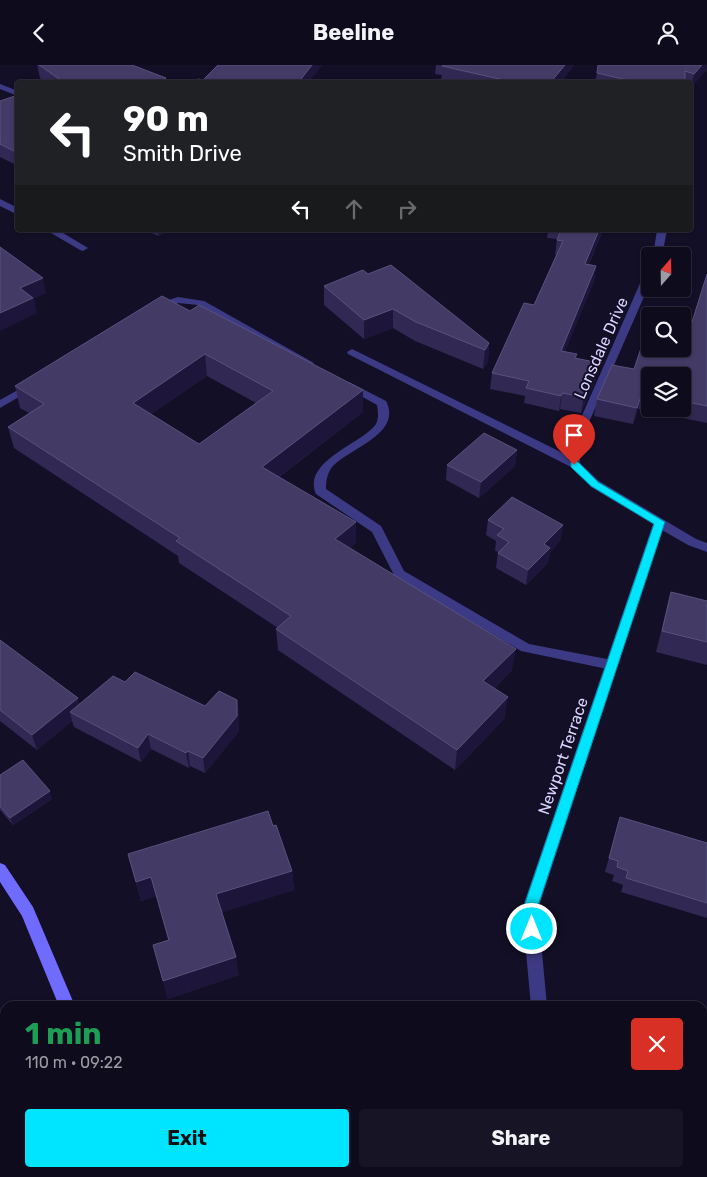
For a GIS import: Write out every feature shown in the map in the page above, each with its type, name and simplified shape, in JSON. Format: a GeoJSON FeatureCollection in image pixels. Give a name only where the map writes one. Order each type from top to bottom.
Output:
{"type":"FeatureCollection","features":[{"type":"Feature","properties":{"kind":"main road"},"geometry":{"type":"LineString","coordinates":[[0,870],[28,912],[65,1001]]}},
{"type":"Feature","properties":{"kind":"street"},"geometry":{"type":"LineString","coordinates":[[0,85],[15,92]]}},
{"type":"Feature","properties":{"kind":"street"},"geometry":{"type":"LineString","coordinates":[[0,202],[15,210]]}},
{"type":"Feature","properties":{"kind":"street"},"geometry":{"type":"LineString","coordinates":[[54,232],[83,248]]}},
{"type":"Feature","properties":{"kind":"street"},"geometry":{"type":"LineString","coordinates":[[659,247],[662,232]]}},
{"type":"Feature","properties":{"kind":"street","name":"Lonsdale Drive"},"geometry":{"type":"LineString","coordinates":[[574,465],[574,445],[641,293]]}},
{"type":"Feature","properties":{"kind":"street"},"geometry":{"type":"LineString","coordinates":[[151,313],[168,303],[184,298],[201,303],[322,370]]}},
{"type":"Feature","properties":{"kind":"street"},"geometry":{"type":"LineString","coordinates":[[352,352],[574,465],[595,484],[707,548]]}},
{"type":"Feature","properties":{"kind":"street"},"geometry":{"type":"LineString","coordinates":[[0,405],[42,379]]}},
{"type":"Feature","properties":{"kind":"street"},"geometry":{"type":"LineString","coordinates":[[339,379],[382,403],[384,414],[380,427],[329,464],[321,477],[320,491],[377,529],[399,573],[526,648],[612,665]]}},
{"type":"Feature","properties":{"kind":"street","name":"Newport Terrace"},"geometry":{"type":"LineString","coordinates":[[539,1001],[530,909],[659,522]]}},
{"type":"Feature","properties":{"kind":"building"},"geometry":{"type":"Polygon","coordinates":[[[39,65],[132,65],[166,78],[162,80],[61,80],[39,65]]]}},
{"type":"Feature","properties":{"kind":"building"},"geometry":{"type":"Polygon","coordinates":[[[218,65],[312,65],[300,80],[203,80],[218,65]]]}},
{"type":"Feature","properties":{"kind":"building"},"geometry":{"type":"Polygon","coordinates":[[[565,65],[552,80],[504,80],[442,66],[565,65]]]}},
{"type":"Feature","properties":{"kind":"building"},"geometry":{"type":"Polygon","coordinates":[[[598,65],[702,65],[694,74],[685,71],[685,80],[627,80],[597,73],[598,65]]]}},
{"type":"Feature","properties":{"kind":"building"},"geometry":{"type":"Polygon","coordinates":[[[15,96],[15,152],[0,144],[0,101],[15,96]]]}},
{"type":"Feature","properties":{"kind":"building"},"geometry":{"type":"Polygon","coordinates":[[[560,232],[598,232],[585,264],[596,266],[561,351],[577,354],[575,358],[599,363],[584,397],[562,393],[561,396],[526,388],[529,381],[492,373],[524,303],[534,305],[563,241],[557,240],[560,232]]]}},
{"type":"Feature","properties":{"kind":"building"},"geometry":{"type":"Polygon","coordinates":[[[0,247],[43,278],[20,288],[33,298],[0,313],[0,247]]]}},
{"type":"Feature","properties":{"kind":"building"},"geometry":{"type":"Polygon","coordinates":[[[391,265],[489,343],[485,350],[416,322],[393,309],[364,320],[324,286],[363,270],[368,274],[391,265]]]}},
{"type":"Feature","properties":{"kind":"building"},"geometry":{"type":"Polygon","coordinates":[[[707,274],[707,406],[691,403],[691,367],[641,367],[641,396],[637,408],[597,399],[612,365],[634,369],[641,348],[641,357],[691,357],[691,325],[707,274]]]}},
{"type":"Feature","properties":{"kind":"building"},"geometry":{"type":"Polygon","coordinates":[[[162,296],[190,311],[199,305],[363,390],[262,467],[356,522],[335,539],[516,649],[483,681],[508,697],[457,750],[276,629],[291,616],[176,541],[180,538],[8,427],[44,404],[15,386],[162,296]],[[205,354],[133,403],[199,444],[273,391],[205,354]]]}},
{"type":"Feature","properties":{"kind":"building"},"geometry":{"type":"Polygon","coordinates":[[[484,433],[517,450],[481,482],[447,465],[484,433]]]}},
{"type":"Feature","properties":{"kind":"building"},"geometry":{"type":"Polygon","coordinates":[[[512,497],[563,525],[544,544],[550,548],[528,570],[498,553],[509,542],[497,535],[504,529],[488,520],[512,497]]]}},
{"type":"Feature","properties":{"kind":"building"},"geometry":{"type":"Polygon","coordinates":[[[671,592],[707,601],[707,642],[662,631],[671,592]]]}},
{"type":"Feature","properties":{"kind":"building"},"geometry":{"type":"Polygon","coordinates":[[[0,640],[78,698],[32,735],[0,710],[0,640]]]}},
{"type":"Feature","properties":{"kind":"building"},"geometry":{"type":"Polygon","coordinates":[[[135,672],[205,706],[219,691],[237,700],[237,716],[203,758],[188,751],[186,753],[148,734],[138,748],[70,712],[113,676],[125,682],[135,672]]]}},
{"type":"Feature","properties":{"kind":"building"},"geometry":{"type":"Polygon","coordinates":[[[23,760],[50,791],[10,818],[0,806],[0,775],[23,760]]]}},
{"type":"Feature","properties":{"kind":"building"},"geometry":{"type":"Polygon","coordinates":[[[268,811],[273,826],[276,825],[292,871],[216,894],[236,957],[163,981],[153,945],[169,940],[151,877],[136,882],[128,854],[268,811]]]}},
{"type":"Feature","properties":{"kind":"building"},"geometry":{"type":"Polygon","coordinates":[[[620,817],[707,843],[707,903],[626,878],[628,871],[617,867],[618,861],[609,858],[620,817]]]}},
{"type":"Feature","properties":{"kind":"route"},"geometry":{"type":"LineString","coordinates":[[532,929],[530,909],[659,522],[595,484],[574,465]]}}]}
